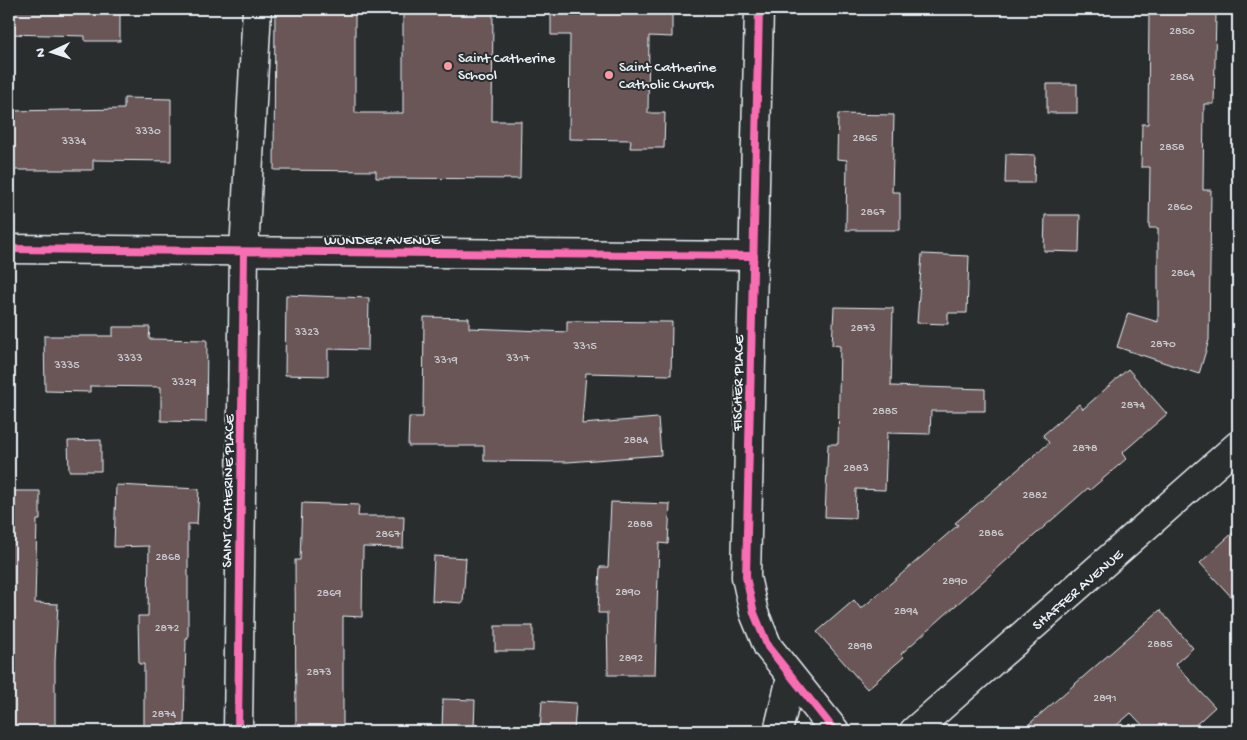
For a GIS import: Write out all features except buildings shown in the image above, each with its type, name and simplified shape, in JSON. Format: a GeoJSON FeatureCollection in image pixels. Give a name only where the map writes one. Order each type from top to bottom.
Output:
{"type":"FeatureCollection","features":[{"type":"Feature","properties":{"kind":"street","name":"SAINT CATHERINE PLACE"},"geometry":{"type":"LineString","coordinates":[[238,731],[244,252],[257,9]]}},
{"type":"Feature","properties":{"kind":"street","name":"FISCHER PLACE"},"geometry":{"type":"LineString","coordinates":[[759,9],[746,577],[754,614],[768,648],[835,731]]}},
{"type":"Feature","properties":{"kind":"street","name":"WUNDER AVENUE"},"geometry":{"type":"LineString","coordinates":[[9,249],[754,256]]}},
{"type":"Feature","properties":{"kind":"street","name":"SHAFFER AVENUE"},"geometry":{"type":"LineString","coordinates":[[914,731],[1238,445]]}},
{"type":"Feature","properties":{"kind":"street"},"geometry":{"type":"LineString","coordinates":[[778,731],[791,678]]}},
{"type":"Feature","properties":{"kind":"cycle path"},"geometry":{"type":"LineString","coordinates":[[759,9],[746,577],[754,613],[768,647],[835,731]]}},
{"type":"Feature","properties":{"kind":"cycle path"},"geometry":{"type":"LineString","coordinates":[[9,249],[754,256]]}},
{"type":"Feature","properties":{"kind":"cycle path"},"geometry":{"type":"LineString","coordinates":[[238,731],[244,252]]}},
{"type":"Feature","properties":{"kind":"place","name":"Saint Catherine School"},"geometry":{"type":"Point","coordinates":[448,66]}},
{"type":"Feature","properties":{"kind":"place","name":"Saint Catherine Catholic Church"},"geometry":{"type":"Point","coordinates":[609,75]}}]}
